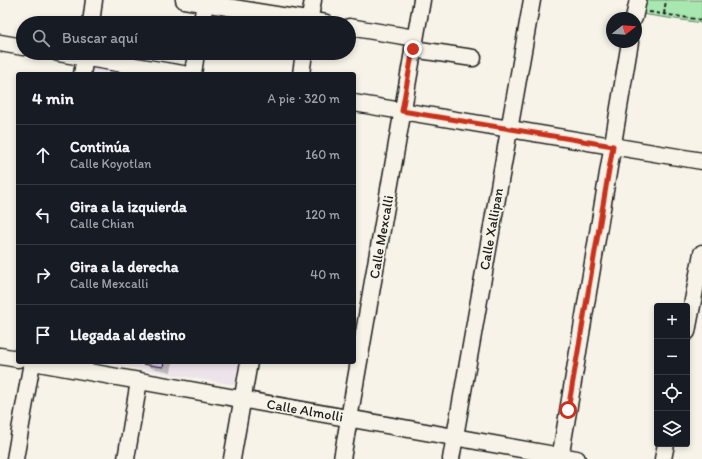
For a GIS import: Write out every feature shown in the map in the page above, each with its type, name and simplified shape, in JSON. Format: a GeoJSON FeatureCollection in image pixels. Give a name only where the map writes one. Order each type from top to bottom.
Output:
{"type":"FeatureCollection","features":[{"type":"Feature","properties":{"kind":"street"},"geometry":{"type":"LineString","coordinates":[[91,16],[94,0]]}},
{"type":"Feature","properties":{"kind":"street"},"geometry":{"type":"LineString","coordinates":[[184,0],[205,2],[278,16]]}},
{"type":"Feature","properties":{"kind":"street"},"geometry":{"type":"LineString","coordinates":[[310,16],[313,0]]}},
{"type":"Feature","properties":{"kind":"street","name":"Calle Mexcalli"},"geometry":{"type":"LineString","coordinates":[[342,459],[422,0]]}},
{"type":"Feature","properties":{"kind":"street","name":"Calle Xallipan"},"geometry":{"type":"LineString","coordinates":[[451,459],[532,0]]}},
{"type":"Feature","properties":{"kind":"street"},"geometry":{"type":"LineString","coordinates":[[203,16],[205,2]]}},
{"type":"Feature","properties":{"kind":"street"},"geometry":{"type":"LineString","coordinates":[[356,29],[473,58]]}},
{"type":"Feature","properties":{"kind":"street"},"geometry":{"type":"LineString","coordinates":[[0,43],[16,46]]}},
{"type":"Feature","properties":{"kind":"street"},"geometry":{"type":"LineString","coordinates":[[560,458],[629,48]]}},
{"type":"Feature","properties":{"kind":"street"},"geometry":{"type":"LineString","coordinates":[[82,72],[84,60]]}},
{"type":"Feature","properties":{"kind":"street"},"geometry":{"type":"LineString","coordinates":[[111,60],[173,72]]}},
{"type":"Feature","properties":{"kind":"street"},"geometry":{"type":"LineString","coordinates":[[193,72],[195,60]]}},
{"type":"Feature","properties":{"kind":"street"},"geometry":{"type":"LineString","coordinates":[[301,72],[303,60]]}},
{"type":"Feature","properties":{"kind":"street"},"geometry":{"type":"LineString","coordinates":[[356,103],[702,161]]}},
{"type":"Feature","properties":{"kind":"street"},"geometry":{"type":"LineString","coordinates":[[690,316],[702,253]]}},
{"type":"Feature","properties":{"kind":"street"},"geometry":{"type":"LineString","coordinates":[[0,356],[16,359]]}},
{"type":"Feature","properties":{"kind":"street"},"geometry":{"type":"LineString","coordinates":[[15,459],[32,364]]}},
{"type":"Feature","properties":{"kind":"street","name":"Calle Almolli"},"geometry":{"type":"LineString","coordinates":[[43,364],[455,437],[560,458],[577,459]]}},
{"type":"Feature","properties":{"kind":"street"},"geometry":{"type":"LineString","coordinates":[[232,459],[249,364]]}},
{"type":"Feature","properties":{"kind":"street"},"geometry":{"type":"LineString","coordinates":[[126,459],[139,381]]}},
{"type":"Feature","properties":{"kind":"street"},"geometry":{"type":"LineString","coordinates":[[663,459],[665,447]]}},
{"type":"Feature","properties":{"kind":"path"},"geometry":{"type":"LineString","coordinates":[[664,14],[666,0]]}},
{"type":"Feature","properties":{"kind":"path"},"geometry":{"type":"LineString","coordinates":[[636,9],[702,20]]}},
{"type":"Feature","properties":{"kind":"shaded area"},"geometry":{"type":"Polygon","coordinates":[[[91,65],[131,72],[90,72],[91,65]]]}},
{"type":"Feature","properties":{"kind":"shaded area"},"geometry":{"type":"Polygon","coordinates":[[[112,364],[240,364],[236,385],[112,364]]]}},
{"type":"Feature","properties":{"kind":"green space"},"geometry":{"type":"Polygon","coordinates":[[[643,0],[702,0],[702,23],[642,14],[643,0]]]}},
{"type":"Feature","properties":{"kind":"building"},"geometry":{"type":"Polygon","coordinates":[[[142,364],[164,364],[163,367],[142,364]]]}},
{"type":"Feature","properties":{"kind":"route"},"geometry":{"type":"LineString","coordinates":[[413,49],[402,111],[613,146],[568,410]]}}]}
